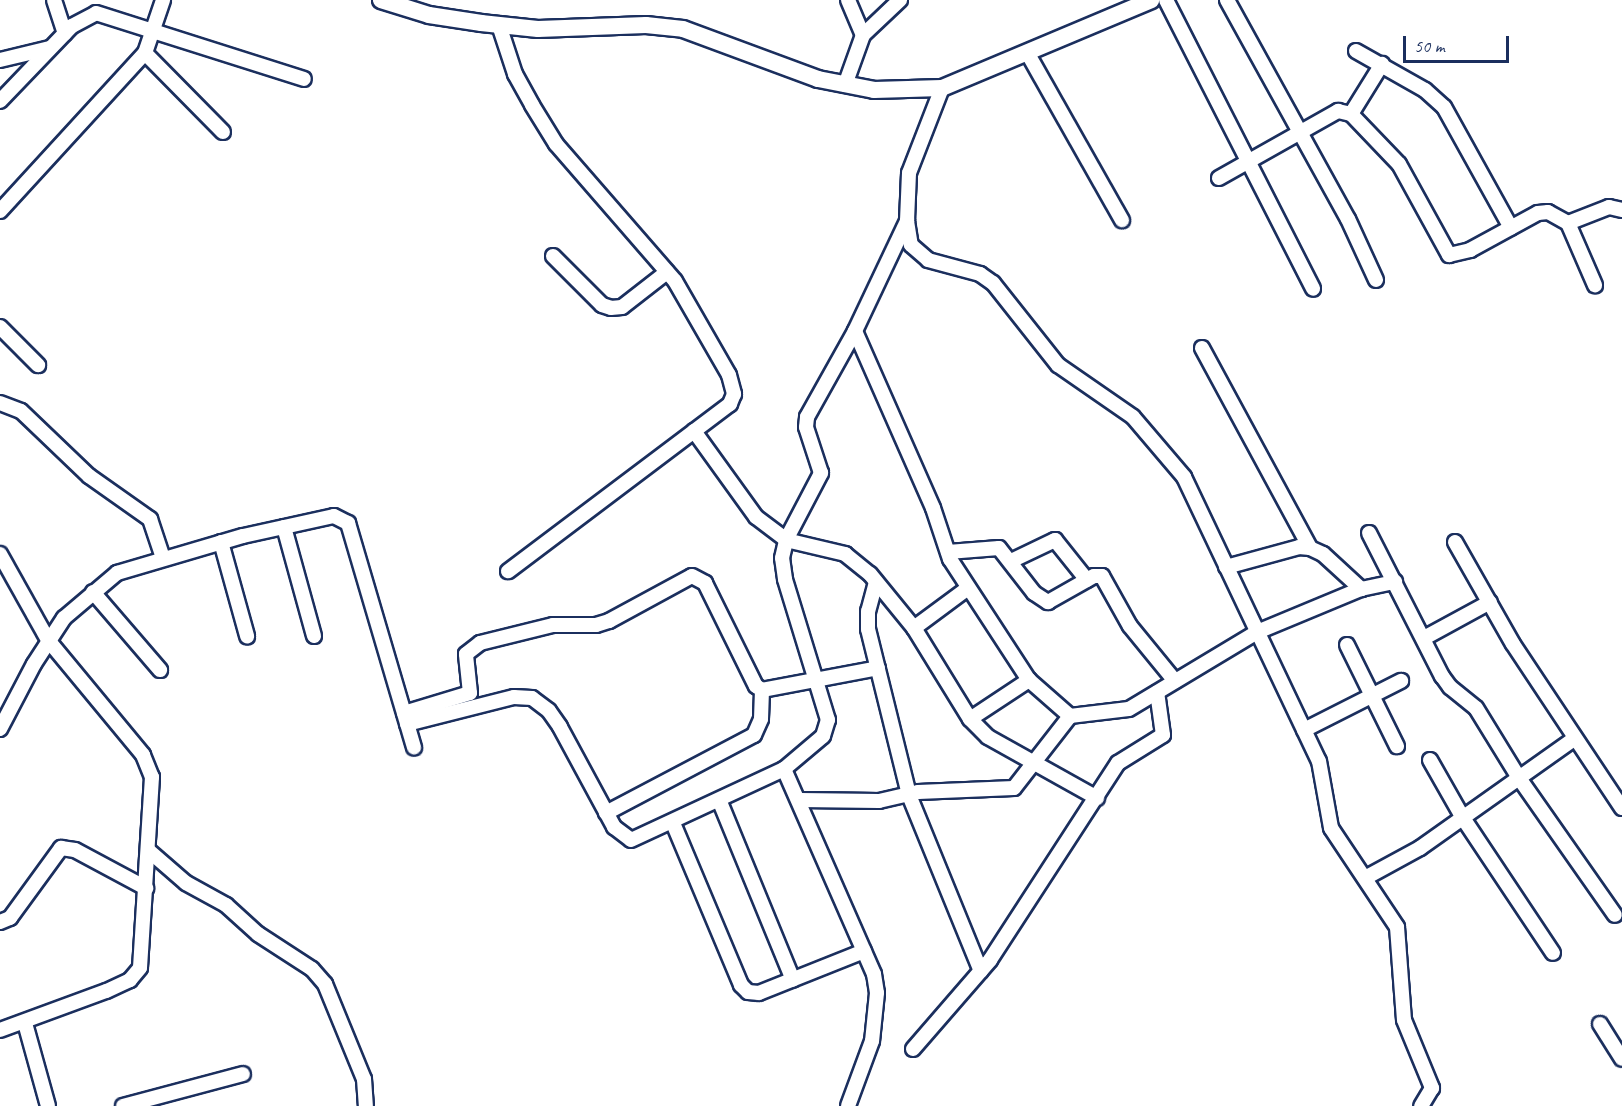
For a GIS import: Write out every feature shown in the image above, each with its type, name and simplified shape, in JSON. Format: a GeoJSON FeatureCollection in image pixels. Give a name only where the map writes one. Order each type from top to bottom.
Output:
{"type":"FeatureCollection","features":[{"type":"Feature","properties":{"kind":"street"},"geometry":{"type":"LineString","coordinates":[[54,0],[65,33]]}},
{"type":"Feature","properties":{"kind":"street"},"geometry":{"type":"LineString","coordinates":[[2,205],[145,53],[155,33],[163,0]]}},
{"type":"Feature","properties":{"kind":"street"},"geometry":{"type":"LineString","coordinates":[[381,0],[429,15],[538,29],[646,25],[683,29],[818,79],[874,90],[942,88],[1028,54],[1151,0]]}},
{"type":"Feature","properties":{"kind":"street"},"geometry":{"type":"LineString","coordinates":[[848,0],[863,35]]}},
{"type":"Feature","properties":{"kind":"street"},"geometry":{"type":"LineString","coordinates":[[845,85],[863,35],[900,0]]}},
{"type":"Feature","properties":{"kind":"street"},"geometry":{"type":"LineString","coordinates":[[1166,0],[1246,162],[1313,289]]}},
{"type":"Feature","properties":{"kind":"street"},"geometry":{"type":"LineString","coordinates":[[1227,0],[1348,219],[1377,280]]}},
{"type":"Feature","properties":{"kind":"street"},"geometry":{"type":"LineString","coordinates":[[0,101],[65,33],[86,15],[96,13],[304,79]]}},
{"type":"Feature","properties":{"kind":"street"},"geometry":{"type":"LineString","coordinates":[[499,25],[515,74],[556,144],[668,272],[729,375],[734,394],[730,404],[508,571]]}},
{"type":"Feature","properties":{"kind":"street"},"geometry":{"type":"LineString","coordinates":[[0,60],[50,48]]}},
{"type":"Feature","properties":{"kind":"street"},"geometry":{"type":"LineString","coordinates":[[1356,51],[1425,90],[1444,107],[1511,228]]}},
{"type":"Feature","properties":{"kind":"street"},"geometry":{"type":"LineString","coordinates":[[145,53],[223,132]]}},
{"type":"Feature","properties":{"kind":"street"},"geometry":{"type":"LineString","coordinates":[[1028,54],[1122,220]]}},
{"type":"Feature","properties":{"kind":"street"},"geometry":{"type":"LineString","coordinates":[[1351,114],[1382,64]]}},
{"type":"Feature","properties":{"kind":"street"},"geometry":{"type":"LineString","coordinates":[[942,88],[909,173],[907,222],[911,245],[919,255],[980,274],[993,283],[1058,365],[1148,430],[1184,477],[1319,761],[1331,828],[1397,927],[1404,1020],[1432,1088],[1421,1106]]}},
{"type":"Feature","properties":{"kind":"street"},"geometry":{"type":"LineString","coordinates":[[1219,178],[1298,131],[1338,111],[1351,114],[1399,164],[1449,255],[1470,250],[1538,213],[1548,212],[1568,223],[1595,285]]}},
{"type":"Feature","properties":{"kind":"street"},"geometry":{"type":"LineString","coordinates":[[1568,223],[1609,207],[1622,210]]}},
{"type":"Feature","properties":{"kind":"street"},"geometry":{"type":"LineString","coordinates":[[405,718],[514,697],[532,698],[549,711],[560,727],[614,827],[631,840],[720,802],[784,769],[827,730],[828,720],[784,579],[786,540],[821,473],[806,427],[807,417],[855,331],[907,222]]}},
{"type":"Feature","properties":{"kind":"street"},"geometry":{"type":"LineString","coordinates":[[554,256],[602,305],[611,308],[622,306],[668,272]]}},
{"type":"Feature","properties":{"kind":"street"},"geometry":{"type":"LineString","coordinates":[[0,327],[38,365]]}},
{"type":"Feature","properties":{"kind":"street"},"geometry":{"type":"LineString","coordinates":[[855,331],[933,508],[948,552],[968,588],[1029,680],[1070,716]]}},
{"type":"Feature","properties":{"kind":"street"},"geometry":{"type":"LineString","coordinates":[[1202,348],[1310,548]]}},
{"type":"Feature","properties":{"kind":"street"},"geometry":{"type":"LineString","coordinates":[[0,403],[21,411],[89,477],[150,519],[163,558]]}},
{"type":"Feature","properties":{"kind":"street"},"geometry":{"type":"LineString","coordinates":[[693,431],[743,503],[786,540],[854,559],[914,628],[970,719],[988,737],[1036,762],[1096,798]]}},
{"type":"Feature","properties":{"kind":"street"},"geometry":{"type":"LineString","coordinates":[[0,729],[48,640],[64,618],[93,592],[123,570],[221,542],[334,516],[348,523],[414,747]]}},
{"type":"Feature","properties":{"kind":"street"},"geometry":{"type":"LineString","coordinates":[[284,527],[314,636]]}},
{"type":"Feature","properties":{"kind":"street"},"geometry":{"type":"LineString","coordinates":[[1369,533],[1450,687],[1476,708],[1519,778],[1615,915]]}},
{"type":"Feature","properties":{"kind":"street"},"geometry":{"type":"LineString","coordinates":[[1011,561],[1055,540],[1087,580]]}},
{"type":"Feature","properties":{"kind":"street"},"geometry":{"type":"LineString","coordinates":[[221,542],[247,636]]}},
{"type":"Feature","properties":{"kind":"street"},"geometry":{"type":"LineString","coordinates":[[1455,542],[1574,739],[1622,808]]}},
{"type":"Feature","properties":{"kind":"street"},"geometry":{"type":"LineString","coordinates":[[1226,567],[1299,547],[1310,548],[1323,554],[1361,589]]}},
{"type":"Feature","properties":{"kind":"street"},"geometry":{"type":"LineString","coordinates":[[948,552],[999,548],[1042,601],[1053,601],[1094,576],[1106,580],[1130,626],[1175,681]]}},
{"type":"Feature","properties":{"kind":"street"},"geometry":{"type":"LineString","coordinates":[[0,554],[48,640],[149,766],[148,850],[140,968],[130,980],[25,1023],[0,1030]]}},
{"type":"Feature","properties":{"kind":"street"},"geometry":{"type":"LineString","coordinates":[[405,718],[470,693],[466,654],[480,643],[553,625],[609,621],[692,576],[705,583],[756,686],[762,690],[813,677],[878,668]]}},
{"type":"Feature","properties":{"kind":"street"},"geometry":{"type":"LineString","coordinates":[[876,582],[867,620],[909,795],[981,971]]}},
{"type":"Feature","properties":{"kind":"street"},"geometry":{"type":"LineString","coordinates":[[800,800],[879,801],[909,795],[1005,791],[1025,777],[1070,716],[1077,712],[1121,712],[1257,632],[1361,589],[1395,582]]}},
{"type":"Feature","properties":{"kind":"street"},"geometry":{"type":"LineString","coordinates":[[914,628],[968,588]]}},
{"type":"Feature","properties":{"kind":"street"},"geometry":{"type":"LineString","coordinates":[[93,592],[160,670]]}},
{"type":"Feature","properties":{"kind":"street"},"geometry":{"type":"LineString","coordinates":[[1424,638],[1490,602]]}},
{"type":"Feature","properties":{"kind":"street"},"geometry":{"type":"LineString","coordinates":[[1347,645],[1370,697],[1396,746]]}},
{"type":"Feature","properties":{"kind":"street"},"geometry":{"type":"LineString","coordinates":[[970,719],[1029,680]]}},
{"type":"Feature","properties":{"kind":"street"},"geometry":{"type":"LineString","coordinates":[[1304,730],[1401,681]]}},
{"type":"Feature","properties":{"kind":"street"},"geometry":{"type":"LineString","coordinates":[[606,813],[754,735],[761,719],[762,690]]}},
{"type":"Feature","properties":{"kind":"street"},"geometry":{"type":"LineString","coordinates":[[912,1049],[981,971],[1124,757],[1157,742],[1163,735],[1157,692]]}},
{"type":"Feature","properties":{"kind":"street"},"geometry":{"type":"LineString","coordinates":[[1365,878],[1420,848],[1574,739]]}},
{"type":"Feature","properties":{"kind":"street"},"geometry":{"type":"LineString","coordinates":[[1430,760],[1463,818],[1554,952]]}},
{"type":"Feature","properties":{"kind":"street"},"geometry":{"type":"LineString","coordinates":[[784,769],[800,800],[864,951],[877,993],[872,1041],[848,1106]]}},
{"type":"Feature","properties":{"kind":"street"},"geometry":{"type":"LineString","coordinates":[[720,802],[793,980]]}},
{"type":"Feature","properties":{"kind":"street"},"geometry":{"type":"LineString","coordinates":[[673,823],[741,985],[759,993],[864,951]]}},
{"type":"Feature","properties":{"kind":"street"},"geometry":{"type":"LineString","coordinates":[[0,922],[10,918],[61,848],[75,850],[146,888]]}},
{"type":"Feature","properties":{"kind":"street"},"geometry":{"type":"LineString","coordinates":[[148,850],[186,883],[226,905],[258,934],[312,969],[325,984],[364,1079],[366,1106]]}},
{"type":"Feature","properties":{"kind":"street"},"geometry":{"type":"LineString","coordinates":[[25,1023],[51,1106]]}},
{"type":"Feature","properties":{"kind":"street"},"geometry":{"type":"LineString","coordinates":[[1600,1024],[1622,1059]]}},
{"type":"Feature","properties":{"kind":"street"},"geometry":{"type":"LineString","coordinates":[[123,1106],[243,1074]]}}]}
